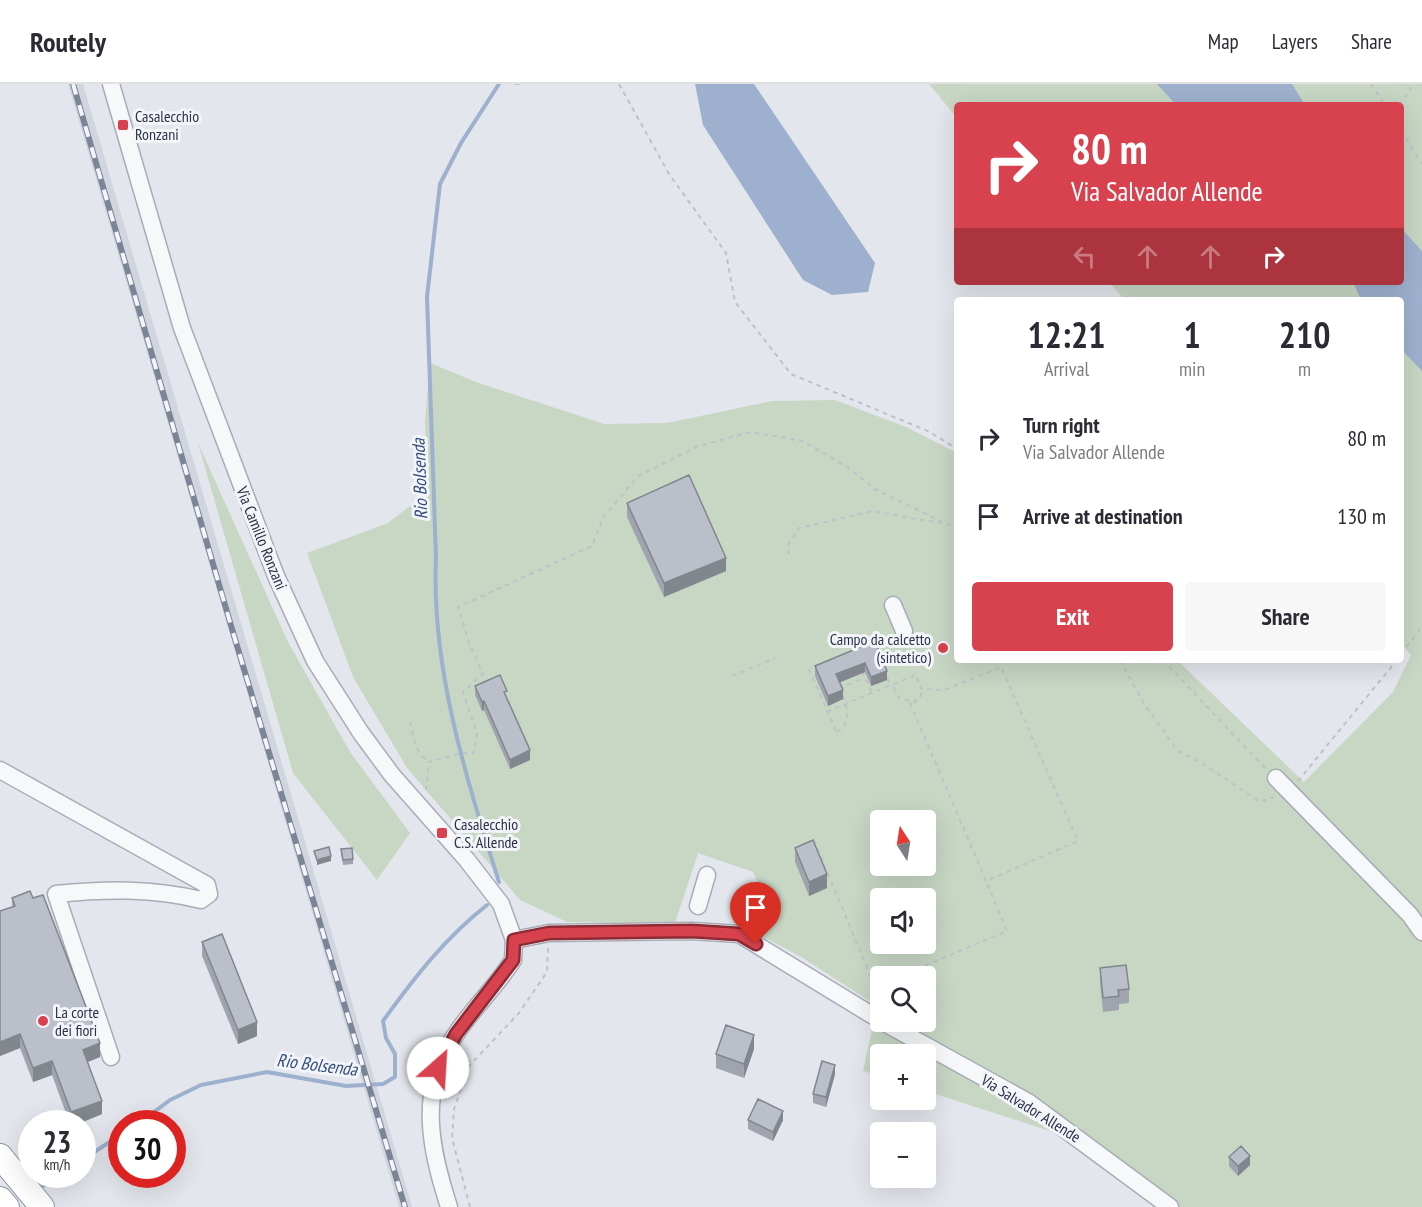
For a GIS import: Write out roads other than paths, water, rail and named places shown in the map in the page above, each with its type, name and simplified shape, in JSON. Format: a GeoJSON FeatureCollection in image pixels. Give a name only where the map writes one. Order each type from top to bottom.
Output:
{"type":"FeatureCollection","features":[{"type":"Feature","properties":{"kind":"highway"},"geometry":{"type":"LineString","coordinates":[[4,1161],[42,1207]]}},
{"type":"Feature","properties":{"kind":"highway"},"geometry":{"type":"LineString","coordinates":[[0,1199],[7,1207]]}},
{"type":"Feature","properties":{"kind":"street","name":"Via Camillo Ronzani"},"geometry":{"type":"LineString","coordinates":[[111,84],[182,327],[276,576],[315,661],[361,733],[392,775],[501,904],[514,940]]}},
{"type":"Feature","properties":{"kind":"street"},"geometry":{"type":"LineString","coordinates":[[893,604],[904,631]]}},
{"type":"Feature","properties":{"kind":"street"},"geometry":{"type":"LineString","coordinates":[[0,770],[207,885],[208,894],[201,900],[162,891],[124,889],[56,894],[111,1057]]}},
{"type":"Feature","properties":{"kind":"street"},"geometry":{"type":"LineString","coordinates":[[1276,778],[1410,915],[1422,932]]}},
{"type":"Feature","properties":{"kind":"street"},"geometry":{"type":"LineString","coordinates":[[698,906],[707,874]]}},
{"type":"Feature","properties":{"kind":"street","name":"Via Salvador Allende"},"geometry":{"type":"LineString","coordinates":[[514,940],[549,933],[692,931],[739,934],[870,1014]]}},
{"type":"Feature","properties":{"kind":"street"},"geometry":{"type":"LineString","coordinates":[[449,1207],[430,1138],[430,1112],[438,1068],[456,1034],[513,960],[514,940]]}},
{"type":"Feature","properties":{"kind":"street","name":"Via Salvador Allende"},"geometry":{"type":"LineString","coordinates":[[902,1032],[1028,1102],[1170,1207]]}},
{"type":"Feature","properties":{"kind":"water"},"geometry":{"type":"Polygon","coordinates":[[[695,84],[754,84],[875,263],[868,292],[832,295],[803,280],[703,125],[695,84]]]}},
{"type":"Feature","properties":{"kind":"water"},"geometry":{"type":"Polygon","coordinates":[[[1157,84],[1292,84],[1303,102],[1173,102],[1157,84]]]}},
{"type":"Feature","properties":{"kind":"water"},"geometry":{"type":"Polygon","coordinates":[[[1404,231],[1422,251],[1422,371],[1404,352],[1404,297],[1360,297],[1354,285],[1404,285],[1404,231]]]}},
{"type":"Feature","properties":{"kind":"waterway","name":"Rio Bolsenda"},"geometry":{"type":"LineString","coordinates":[[499,84],[461,143],[440,184],[427,297],[439,640],[453,722],[499,882]]}},
{"type":"Feature","properties":{"kind":"waterway","name":"Rio Bolsenda"},"geometry":{"type":"LineString","coordinates":[[157,1110],[170,1100],[201,1085],[267,1072],[346,1086],[383,1084],[395,1077],[395,1054],[386,1038],[383,1021],[431,959],[457,931],[487,905]]}},
{"type":"Feature","properties":{"kind":"waterway","name":"Rio Bolsenda"},"geometry":{"type":"LineString","coordinates":[[96,1151],[108,1143]]}},
{"type":"Feature","properties":{"kind":"railway"},"geometry":{"type":"LineString","coordinates":[[73,84],[232,629],[405,1207]]}},
{"type":"Feature","properties":{"kind":"place","name":"Casalecchio Ronzani"},"geometry":{"type":"Point","coordinates":[123,125]}},
{"type":"Feature","properties":{"kind":"place","name":"Campo da calcetto (sintetico)"},"geometry":{"type":"Point","coordinates":[943,648]}},
{"type":"Feature","properties":{"kind":"place","name":"Casalecchio C.S. Allende"},"geometry":{"type":"Point","coordinates":[442,833]}},
{"type":"Feature","properties":{"kind":"place","name":"La corte dei fiori"},"geometry":{"type":"Point","coordinates":[43,1021]}}]}
